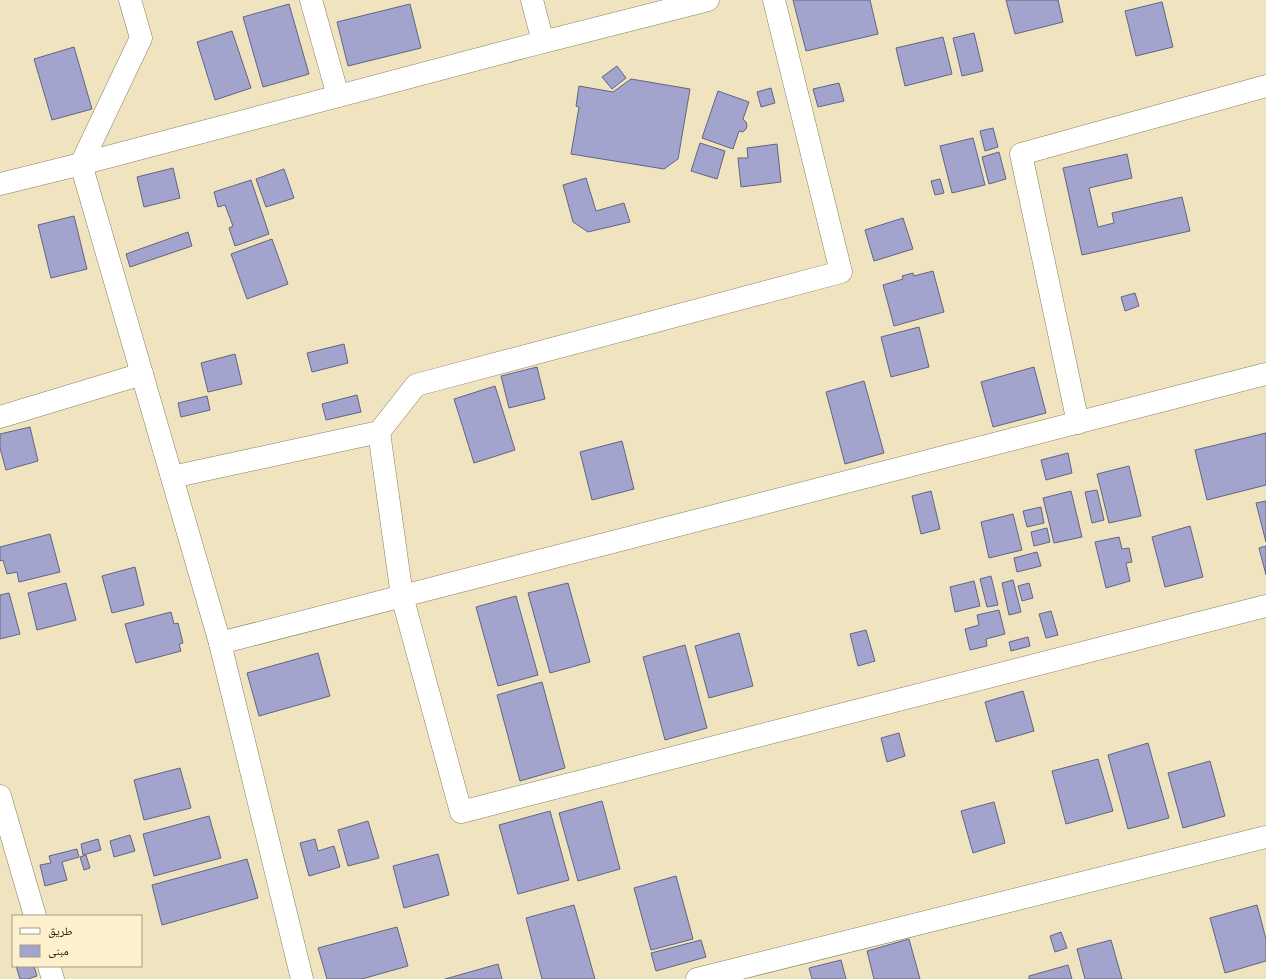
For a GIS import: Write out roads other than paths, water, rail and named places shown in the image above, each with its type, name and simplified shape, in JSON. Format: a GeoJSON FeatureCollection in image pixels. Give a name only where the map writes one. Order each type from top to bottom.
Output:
{"type":"FeatureCollection","features":[{"type":"Feature","properties":{"kind":"street"},"geometry":{"type":"LineString","coordinates":[[130,0],[141,38],[80,164],[220,642],[302,979]]}},
{"type":"Feature","properties":{"kind":"street"},"geometry":{"type":"LineString","coordinates":[[311,0],[338,96]]}},
{"type":"Feature","properties":{"kind":"street"},"geometry":{"type":"LineString","coordinates":[[532,0],[543,42]]}},
{"type":"Feature","properties":{"kind":"street"},"geometry":{"type":"LineString","coordinates":[[0,184],[708,0]]}},
{"type":"Feature","properties":{"kind":"street"},"geometry":{"type":"LineString","coordinates":[[172,477],[379,432],[416,385],[841,272],[774,0]]}},
{"type":"Feature","properties":{"kind":"street"},"geometry":{"type":"LineString","coordinates":[[1078,423],[1021,154],[1266,86]]}},
{"type":"Feature","properties":{"kind":"street"},"geometry":{"type":"LineString","coordinates":[[0,417],[142,374]]}},
{"type":"Feature","properties":{"kind":"street"},"geometry":{"type":"LineString","coordinates":[[220,642],[1266,374]]}},
{"type":"Feature","properties":{"kind":"street"},"geometry":{"type":"LineString","coordinates":[[379,432],[402,596],[460,812],[1266,606]]}},
{"type":"Feature","properties":{"kind":"street"},"geometry":{"type":"LineString","coordinates":[[0,796],[35,915]]}},
{"type":"Feature","properties":{"kind":"street"},"geometry":{"type":"LineString","coordinates":[[697,979],[1266,837]]}},
{"type":"Feature","properties":{"kind":"street"},"geometry":{"type":"LineString","coordinates":[[49,967],[53,979]]}}]}
